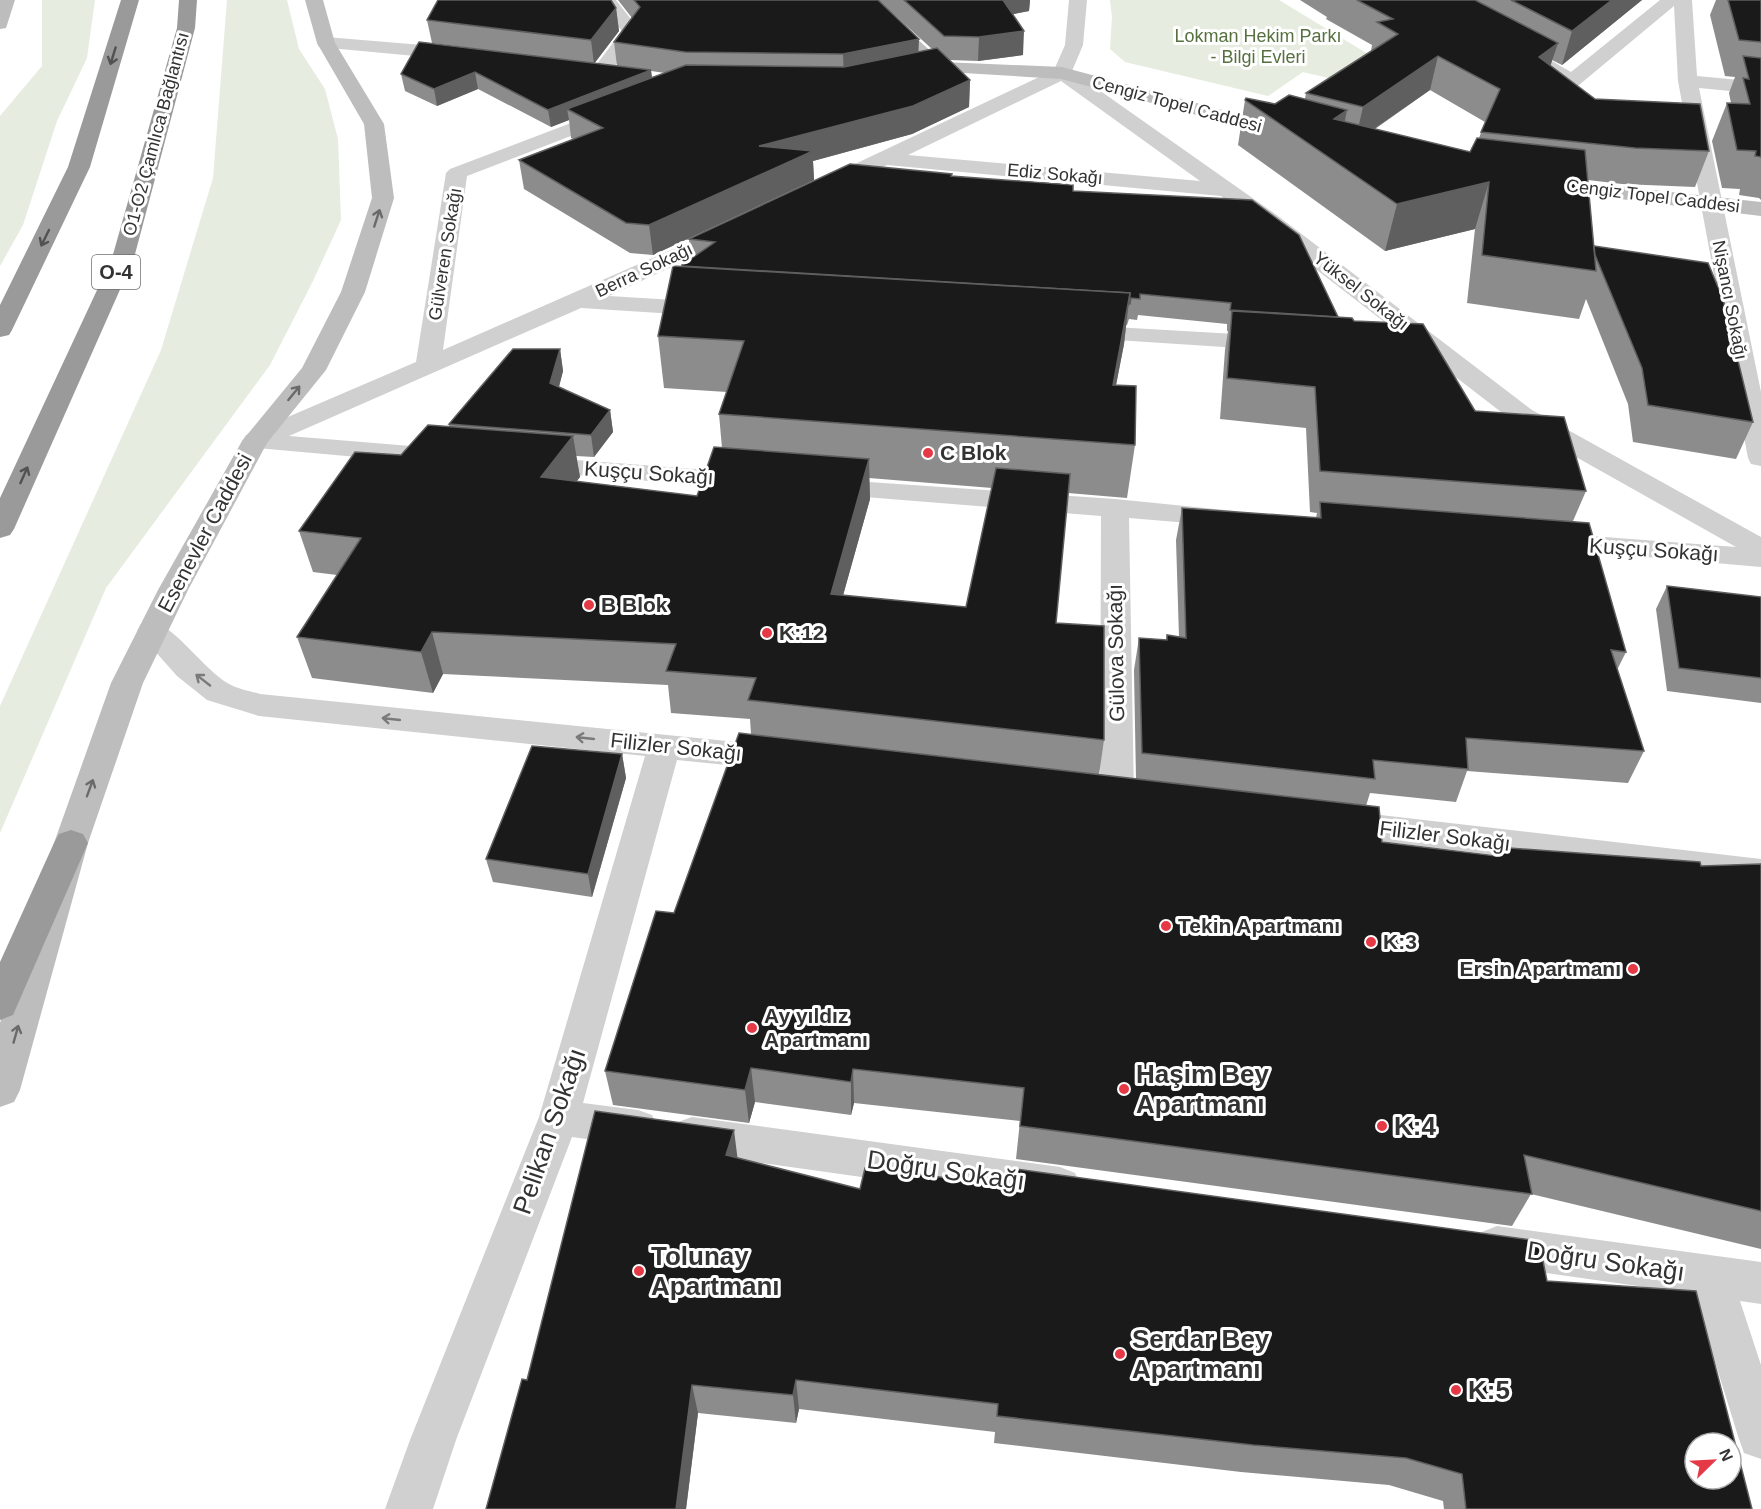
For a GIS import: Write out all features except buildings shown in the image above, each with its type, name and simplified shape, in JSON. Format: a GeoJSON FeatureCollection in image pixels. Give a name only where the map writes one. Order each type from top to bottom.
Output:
{"type":"FeatureCollection","features":[{"type":"Feature","properties":{"kind":"highway"},"geometry":{"type":"LineString","coordinates":[[0,330],[80,167],[130,0]]}},
{"type":"Feature","properties":{"kind":"highway","name":"O1-O2 Çamlıca Bağlantısı"},"geometry":{"type":"LineString","coordinates":[[0,529],[123,258],[186,28],[188,0]]}},
{"type":"Feature","properties":{"kind":"highway"},"geometry":{"type":"LineString","coordinates":[[0,1004],[71,843]]}},
{"type":"Feature","properties":{"kind":"main road","name":"Esenevler Caddesi"},"geometry":{"type":"LineString","coordinates":[[0,1090],[71,843],[127,683],[152,631],[255,441],[313,370],[353,292],[383,198],[374,124],[326,43],[314,0]]}},
{"type":"Feature","properties":{"kind":"main road"},"geometry":{"type":"LineString","coordinates":[[866,0],[937,67]]}},
{"type":"Feature","properties":{"kind":"main road","name":"Cengiz Topel Caddesi"},"geometry":{"type":"LineString","coordinates":[[937,67],[1062,74],[1304,137]]}},
{"type":"Feature","properties":{"kind":"main road","name":"Cengiz Topel Caddesi"},"geometry":{"type":"LineString","coordinates":[[1525,181],[1761,208]]}},
{"type":"Feature","properties":{"kind":"street"},"geometry":{"type":"LineString","coordinates":[[600,73],[631,31],[607,0]]}},
{"type":"Feature","properties":{"kind":"street"},"geometry":{"type":"LineString","coordinates":[[808,194],[1062,74],[1074,45],[1078,0]]}},
{"type":"Feature","properties":{"kind":"street"},"geometry":{"type":"LineString","coordinates":[[1512,49],[1572,81],[1671,0]]}},
{"type":"Feature","properties":{"kind":"street","name":"Nişancı Sokağı"},"geometry":{"type":"LineString","coordinates":[[1683,0],[1688,81],[1761,458]]}},
{"type":"Feature","properties":{"kind":"street"},"geometry":{"type":"LineString","coordinates":[[326,43],[472,55]]}},
{"type":"Feature","properties":{"kind":"street"},"geometry":{"type":"LineString","coordinates":[[914,72],[937,67]]}},
{"type":"Feature","properties":{"kind":"street"},"geometry":{"type":"LineString","coordinates":[[577,70],[622,76]]}},
{"type":"Feature","properties":{"kind":"street","name":"Yüksel Sokağı"},"geometry":{"type":"LineString","coordinates":[[1062,74],[1227,190],[1523,416],[1761,549]]}},
{"type":"Feature","properties":{"kind":"street"},"geometry":{"type":"LineString","coordinates":[[1688,81],[1761,88]]}},
{"type":"Feature","properties":{"kind":"street","name":"Gülveren Sokağı"},"geometry":{"type":"LineString","coordinates":[[428,366],[457,173],[633,105]]}},
{"type":"Feature","properties":{"kind":"street","name":"Ediz Sokağı"},"geometry":{"type":"LineString","coordinates":[[884,159],[1227,190]]}},
{"type":"Feature","properties":{"kind":"street","name":"Berra Sokağı"},"geometry":{"type":"LineString","coordinates":[[255,441],[578,301],[745,224]]}},
{"type":"Feature","properties":{"kind":"street"},"geometry":{"type":"LineString","coordinates":[[578,301],[732,310]]}},
{"type":"Feature","properties":{"kind":"street"},"geometry":{"type":"LineString","coordinates":[[1052,330],[1288,344]]}},
{"type":"Feature","properties":{"kind":"street"},"geometry":{"type":"LineString","coordinates":[[1407,352],[1443,354]]}},
{"type":"Feature","properties":{"kind":"street"},"geometry":{"type":"LineString","coordinates":[[255,441],[476,460]]}},
{"type":"Feature","properties":{"kind":"street","name":"Kuşçu Sokağı"},"geometry":{"type":"LineString","coordinates":[[511,463],[1256,519]]}},
{"type":"Feature","properties":{"kind":"street","name":"Gülova Sokağı"},"geometry":{"type":"LineString","coordinates":[[1114,508],[1117,798]]}},
{"type":"Feature","properties":{"kind":"street","name":"Kuşçu Sokağı"},"geometry":{"type":"LineString","coordinates":[[1526,540],[1761,558]]}},
{"type":"Feature","properties":{"kind":"street","name":"Filizler Sokağı"},"geometry":{"type":"LineString","coordinates":[[152,631],[188,668],[218,692],[259,705],[807,762]]}},
{"type":"Feature","properties":{"kind":"street","name":"Pelikan Sokağı"},"geometry":{"type":"LineString","coordinates":[[409,1509],[433,1440],[559,1117],[664,746]]}},
{"type":"Feature","properties":{"kind":"street"},"geometry":{"type":"LineString","coordinates":[[1082,794],[1152,802]]}},
{"type":"Feature","properties":{"kind":"street","name":"Filizler Sokağı"},"geometry":{"type":"LineString","coordinates":[[1305,820],[1761,873]]}},
{"type":"Feature","properties":{"kind":"street","name":"Doğru Sokağı"},"geometry":{"type":"LineString","coordinates":[[559,1117],[1093,1191]]}},
{"type":"Feature","properties":{"kind":"street","name":"Doğru Sokağı"},"geometry":{"type":"LineString","coordinates":[[1461,1241],[1761,1283]]}},
{"type":"Feature","properties":{"kind":"street"},"geometry":{"type":"LineString","coordinates":[[1710,1276],[1761,1436]]}},
{"type":"Feature","properties":{"kind":"green space"},"geometry":{"type":"Polygon","coordinates":[[[42,0],[95,0],[87,58],[57,121],[23,225],[0,266],[0,116],[42,66],[42,0]]]}},
{"type":"Feature","properties":{"kind":"green space"},"geometry":{"type":"Polygon","coordinates":[[[227,0],[287,0],[299,49],[325,89],[338,139],[341,220],[270,365],[106,588],[0,833],[0,706],[161,350],[213,178],[227,0]]]}},
{"type":"Feature","properties":{"kind":"green space","name":"Lokman Hekim Parkı - Bilgi Evleri"},"geometry":{"type":"Polygon","coordinates":[[[1110,0],[1279,0],[1424,88],[1401,95],[1303,72],[1268,96],[1125,62],[1110,49],[1112,17],[1110,0]]]}},
{"type":"Feature","properties":{"kind":"place","name":"C Blok"},"geometry":{"type":"Point","coordinates":[928,453]}},
{"type":"Feature","properties":{"kind":"place","name":"B Blok"},"geometry":{"type":"Point","coordinates":[589,605]}},
{"type":"Feature","properties":{"kind":"place","name":"K:12"},"geometry":{"type":"Point","coordinates":[767,633]}},
{"type":"Feature","properties":{"kind":"place","name":"Tekin Apartmanı"},"geometry":{"type":"Point","coordinates":[1166,926]}},
{"type":"Feature","properties":{"kind":"place","name":"K:3"},"geometry":{"type":"Point","coordinates":[1371,942]}},
{"type":"Feature","properties":{"kind":"place","name":"Ersin Apartmanı"},"geometry":{"type":"Point","coordinates":[1633,969]}},
{"type":"Feature","properties":{"kind":"place","name":"Ay yıldız Apartmanı"},"geometry":{"type":"Point","coordinates":[752,1028]}},
{"type":"Feature","properties":{"kind":"place","name":"Haşim Bey Apartmanı"},"geometry":{"type":"Point","coordinates":[1124,1089]}},
{"type":"Feature","properties":{"kind":"place","name":"K:4"},"geometry":{"type":"Point","coordinates":[1382,1126]}},
{"type":"Feature","properties":{"kind":"place","name":"Tolunay Apartmanı"},"geometry":{"type":"Point","coordinates":[639,1271]}},
{"type":"Feature","properties":{"kind":"place","name":"Serdar Bey Apartmanı"},"geometry":{"type":"Point","coordinates":[1120,1354]}},
{"type":"Feature","properties":{"kind":"place","name":"K:5"},"geometry":{"type":"Point","coordinates":[1456,1390]}}]}
